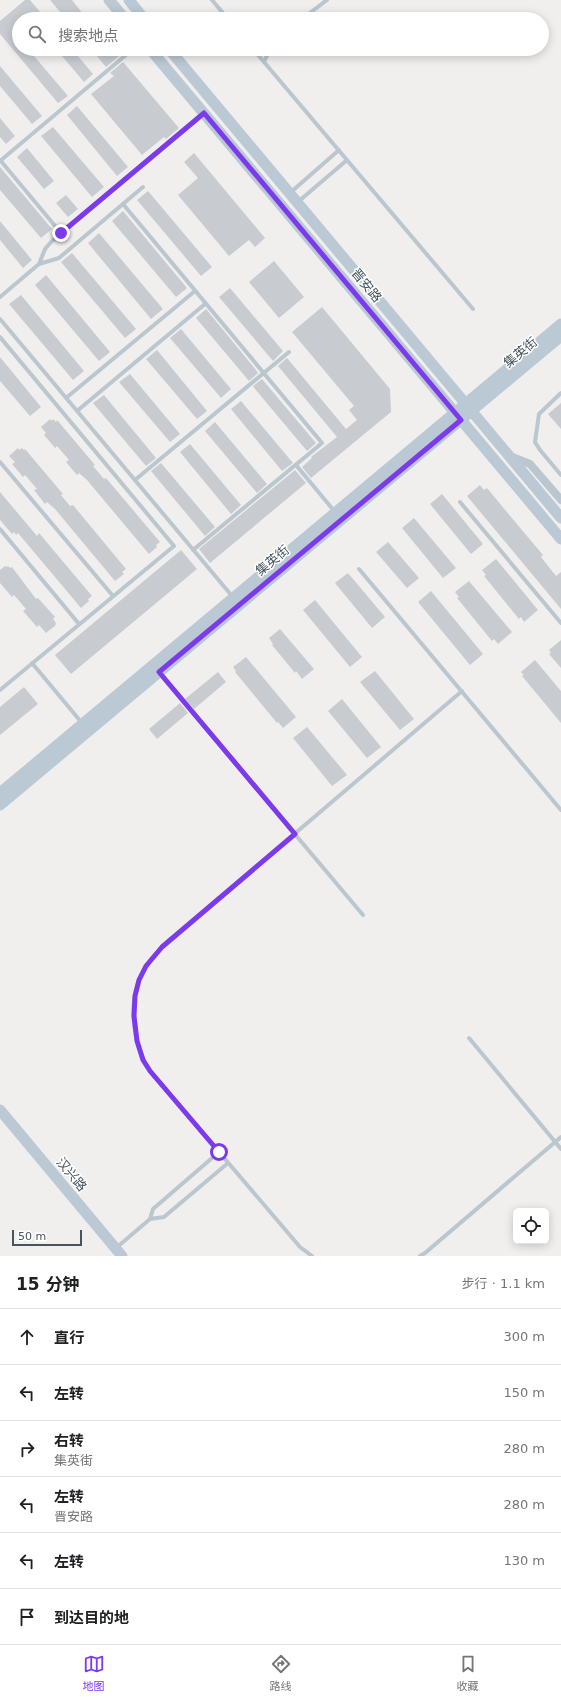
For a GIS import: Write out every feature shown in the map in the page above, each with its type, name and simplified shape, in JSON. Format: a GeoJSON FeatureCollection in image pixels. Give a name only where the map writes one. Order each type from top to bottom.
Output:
{"type":"FeatureCollection","features":[{"type":"Feature","properties":{"kind":"main road"},"geometry":{"type":"LineString","coordinates":[[109,0],[119,12]]}},
{"type":"Feature","properties":{"kind":"main road"},"geometry":{"type":"LineString","coordinates":[[129,0],[138,12]]}},
{"type":"Feature","properties":{"kind":"main road","name":"晋安路"},"geometry":{"type":"LineString","coordinates":[[156,56],[561,539]]}},
{"type":"Feature","properties":{"kind":"main road","name":"晋安路"},"geometry":{"type":"LineString","coordinates":[[176,56],[561,518]]}},
{"type":"Feature","properties":{"kind":"main road","name":"集英街"},"geometry":{"type":"LineString","coordinates":[[0,805],[159,672],[458,416],[561,324]]}},
{"type":"Feature","properties":{"kind":"main road","name":"集英街"},"geometry":{"type":"LineString","coordinates":[[468,407],[561,336]]}},
{"type":"Feature","properties":{"kind":"main road","name":"集英街"},"geometry":{"type":"LineString","coordinates":[[0,793],[336,512],[458,416]]}},
{"type":"Feature","properties":{"kind":"main road","name":"汉兴路"},"geometry":{"type":"LineString","coordinates":[[0,1110],[117,1253]]}},
{"type":"Feature","properties":{"kind":"main road","name":"汉兴路"},"geometry":{"type":"LineString","coordinates":[[0,1121],[117,1253]]}},
{"type":"Feature","properties":{"kind":"street"},"geometry":{"type":"LineString","coordinates":[[508,455],[530,464],[561,500]]}},
{"type":"Feature","properties":{"kind":"lane"},"geometry":{"type":"LineString","coordinates":[[212,0],[222,12]]}},
{"type":"Feature","properties":{"kind":"lane"},"geometry":{"type":"LineString","coordinates":[[311,12],[327,0]]}},
{"type":"Feature","properties":{"kind":"lane"},"geometry":{"type":"LineString","coordinates":[[61,233],[0,160],[125,56]]}},
{"type":"Feature","properties":{"kind":"lane"},"geometry":{"type":"LineString","coordinates":[[259,56],[473,309]]}},
{"type":"Feature","properties":{"kind":"lane"},"geometry":{"type":"LineString","coordinates":[[264,62],[267,56]]}},
{"type":"Feature","properties":{"kind":"lane"},"geometry":{"type":"LineString","coordinates":[[39,264],[44,250],[61,233],[204,113]]}},
{"type":"Feature","properties":{"kind":"lane"},"geometry":{"type":"LineString","coordinates":[[289,193],[339,150]]}},
{"type":"Feature","properties":{"kind":"lane"},"geometry":{"type":"LineString","coordinates":[[298,203],[347,160]]}},
{"type":"Feature","properties":{"kind":"lane"},"geometry":{"type":"LineString","coordinates":[[0,297],[39,264],[59,258],[143,187]]}},
{"type":"Feature","properties":{"kind":"lane"},"geometry":{"type":"LineString","coordinates":[[123,204],[322,443],[194,550]]}},
{"type":"Feature","properties":{"kind":"lane"},"geometry":{"type":"LineString","coordinates":[[66,398],[195,291]]}},
{"type":"Feature","properties":{"kind":"lane"},"geometry":{"type":"LineString","coordinates":[[77,411],[205,304]]}},
{"type":"Feature","properties":{"kind":"lane"},"geometry":{"type":"LineString","coordinates":[[0,319],[233,598]]}},
{"type":"Feature","properties":{"kind":"lane"},"geometry":{"type":"LineString","coordinates":[[0,336],[174,546],[0,690]]}},
{"type":"Feature","properties":{"kind":"lane"},"geometry":{"type":"LineString","coordinates":[[135,480],[289,352]]}},
{"type":"Feature","properties":{"kind":"lane"},"geometry":{"type":"LineString","coordinates":[[561,393],[539,414],[536,442],[540,450],[561,475]]}},
{"type":"Feature","properties":{"kind":"lane"},"geometry":{"type":"LineString","coordinates":[[0,462],[113,596]]}},
{"type":"Feature","properties":{"kind":"lane"},"geometry":{"type":"LineString","coordinates":[[296,465],[336,512]]}},
{"type":"Feature","properties":{"kind":"lane"},"geometry":{"type":"LineString","coordinates":[[460,502],[561,623]]}},
{"type":"Feature","properties":{"kind":"lane"},"geometry":{"type":"LineString","coordinates":[[0,529],[79,624]]}},
{"type":"Feature","properties":{"kind":"lane"},"geometry":{"type":"LineString","coordinates":[[359,569],[561,810]]}},
{"type":"Feature","properties":{"kind":"lane"},"geometry":{"type":"LineString","coordinates":[[32,663],[83,724]]}},
{"type":"Feature","properties":{"kind":"lane"},"geometry":{"type":"LineString","coordinates":[[159,672],[364,915]]}},
{"type":"Feature","properties":{"kind":"lane"},"geometry":{"type":"LineString","coordinates":[[312,1256],[300,1247],[143,1060],[137,1041],[134,1016],[135,996],[139,980],[146,966],[162,947],[462,691]]}},
{"type":"Feature","properties":{"kind":"lane"},"geometry":{"type":"LineString","coordinates":[[469,1038],[561,1149]]}},
{"type":"Feature","properties":{"kind":"lane"},"geometry":{"type":"LineString","coordinates":[[420,1256],[561,1137]]}},
{"type":"Feature","properties":{"kind":"lane"},"geometry":{"type":"LineString","coordinates":[[117,1253],[150,1218],[153,1209],[219,1152]]}},
{"type":"Feature","properties":{"kind":"lane"},"geometry":{"type":"LineString","coordinates":[[150,1218],[164,1217],[228,1163]]}},
{"type":"Feature","properties":{"kind":"building"},"geometry":{"type":"Polygon","coordinates":[[[25,0],[30,0],[40,12],[12,12],[12,48],[0,34],[0,21],[25,0]]]}},
{"type":"Feature","properties":{"kind":"building"},"geometry":{"type":"Polygon","coordinates":[[[50,0],[72,0],[81,12],[60,12],[50,0]]]}},
{"type":"Feature","properties":{"kind":"building"},"geometry":{"type":"Polygon","coordinates":[[[18,56],[34,56],[68,96],[58,103],[18,56]]]}},
{"type":"Feature","properties":{"kind":"building"},"geometry":{"type":"Polygon","coordinates":[[[62,56],[78,56],[93,74],[84,82],[62,56]]]}},
{"type":"Feature","properties":{"kind":"building"},"geometry":{"type":"Polygon","coordinates":[[[97,56],[119,56],[106,67],[97,56]]]}},
{"type":"Feature","properties":{"kind":"building"},"geometry":{"type":"Polygon","coordinates":[[[123,62],[179,128],[166,139],[164,137],[142,155],[91,94],[114,76],[110,73],[123,62]]]}},
{"type":"Feature","properties":{"kind":"building"},"geometry":{"type":"Polygon","coordinates":[[[0,66],[42,116],[32,124],[0,86],[0,66]]]}},
{"type":"Feature","properties":{"kind":"building"},"geometry":{"type":"Polygon","coordinates":[[[77,106],[128,167],[117,176],[67,115],[77,106]]]}},
{"type":"Feature","properties":{"kind":"building"},"geometry":{"type":"Polygon","coordinates":[[[0,118],[15,136],[6,144],[0,137],[0,118]]]}},
{"type":"Feature","properties":{"kind":"building"},"geometry":{"type":"Polygon","coordinates":[[[53,127],[104,187],[92,197],[41,136],[53,127]]]}},
{"type":"Feature","properties":{"kind":"building"},"geometry":{"type":"Polygon","coordinates":[[[27,148],[54,181],[44,189],[17,157],[27,148]]]}},
{"type":"Feature","properties":{"kind":"building"},"geometry":{"type":"Polygon","coordinates":[[[194,153],[265,238],[255,247],[249,240],[229,256],[178,195],[198,178],[184,162],[194,153]]]}},
{"type":"Feature","properties":{"kind":"building"},"geometry":{"type":"Polygon","coordinates":[[[0,167],[52,229],[41,238],[0,190],[0,167]]]}},
{"type":"Feature","properties":{"kind":"building"},"geometry":{"type":"Polygon","coordinates":[[[148,191],[212,267],[201,276],[137,200],[148,191]]]}},
{"type":"Feature","properties":{"kind":"building"},"geometry":{"type":"Polygon","coordinates":[[[66,195],[78,209],[68,217],[56,203],[66,195]]]}},
{"type":"Feature","properties":{"kind":"building"},"geometry":{"type":"Polygon","coordinates":[[[123,211],[187,288],[176,297],[112,221],[123,211]]]}},
{"type":"Feature","properties":{"kind":"building"},"geometry":{"type":"Polygon","coordinates":[[[0,221],[32,260],[23,268],[0,240],[0,221]]]}},
{"type":"Feature","properties":{"kind":"building"},"geometry":{"type":"Polygon","coordinates":[[[99,233],[163,309],[151,319],[88,243],[99,233]]]}},
{"type":"Feature","properties":{"kind":"building"},"geometry":{"type":"Polygon","coordinates":[[[72,253],[136,329],[125,338],[61,262],[72,253]]]}},
{"type":"Feature","properties":{"kind":"building"},"geometry":{"type":"Polygon","coordinates":[[[274,261],[304,297],[279,318],[249,282],[274,261]]]}},
{"type":"Feature","properties":{"kind":"building"},"geometry":{"type":"Polygon","coordinates":[[[46,275],[110,352],[99,361],[35,285],[46,275]]]}},
{"type":"Feature","properties":{"kind":"building"},"geometry":{"type":"Polygon","coordinates":[[[230,288],[283,351],[273,361],[219,297],[230,288]]]}},
{"type":"Feature","properties":{"kind":"building"},"geometry":{"type":"Polygon","coordinates":[[[21,295],[84,371],[73,380],[9,304],[21,295]]]}},
{"type":"Feature","properties":{"kind":"building"},"geometry":{"type":"Polygon","coordinates":[[[322,307],[390,389],[391,412],[311,478],[302,467],[312,458],[311,457],[337,437],[278,366],[287,358],[346,429],[357,420],[349,410],[354,406],[292,332],[322,307]]]}},
{"type":"Feature","properties":{"kind":"building"},"geometry":{"type":"Polygon","coordinates":[[[206,309],[258,373],[249,381],[196,318],[206,309]]]}},
{"type":"Feature","properties":{"kind":"building"},"geometry":{"type":"Polygon","coordinates":[[[181,329],[231,389],[221,398],[170,338],[181,329]]]}},
{"type":"Feature","properties":{"kind":"building"},"geometry":{"type":"Polygon","coordinates":[[[157,350],[207,411],[197,419],[146,359],[157,350]]]}},
{"type":"Feature","properties":{"kind":"building"},"geometry":{"type":"Polygon","coordinates":[[[0,357],[41,407],[30,416],[0,381],[0,357]]]}},
{"type":"Feature","properties":{"kind":"building"},"geometry":{"type":"Polygon","coordinates":[[[130,374],[180,434],[170,442],[119,382],[130,374]]]}},
{"type":"Feature","properties":{"kind":"building"},"geometry":{"type":"Polygon","coordinates":[[[262,379],[316,443],[307,451],[253,386],[262,379]]]}},
{"type":"Feature","properties":{"kind":"building"},"geometry":{"type":"Polygon","coordinates":[[[104,395],[156,458],[146,466],[93,403],[104,395]]]}},
{"type":"Feature","properties":{"kind":"building"},"geometry":{"type":"Polygon","coordinates":[[[241,401],[293,463],[282,471],[231,409],[241,401]]]}},
{"type":"Feature","properties":{"kind":"building"},"geometry":{"type":"Polygon","coordinates":[[[561,403],[561,429],[548,414],[561,403]]]}},
{"type":"Feature","properties":{"kind":"building"},"geometry":{"type":"Polygon","coordinates":[[[50,419],[51,421],[53,419],[56,422],[57,420],[95,465],[93,466],[104,479],[106,478],[160,542],[149,554],[87,480],[79,473],[77,475],[66,462],[69,460],[57,446],[55,448],[44,435],[46,433],[41,427],[50,419]]]}},
{"type":"Feature","properties":{"kind":"building"},"geometry":{"type":"Polygon","coordinates":[[[215,422],[267,484],[257,493],[205,431],[215,422]]]}},
{"type":"Feature","properties":{"kind":"building"},"geometry":{"type":"Polygon","coordinates":[[[190,444],[241,505],[231,514],[180,452],[190,444]]]}},
{"type":"Feature","properties":{"kind":"building"},"geometry":{"type":"Polygon","coordinates":[[[18,448],[19,450],[22,448],[24,450],[25,449],[63,494],[61,495],[70,506],[73,505],[126,569],[122,572],[124,574],[115,581],[55,509],[47,502],[45,504],[34,490],[37,489],[25,475],[23,477],[12,464],[15,462],[9,456],[18,448]]]}},
{"type":"Feature","properties":{"kind":"building"},"geometry":{"type":"Polygon","coordinates":[[[161,463],[215,527],[205,536],[151,471],[161,463]]]}},
{"type":"Feature","properties":{"kind":"building"},"geometry":{"type":"Polygon","coordinates":[[[295,470],[306,483],[210,563],[199,549],[295,470]]]}},
{"type":"Feature","properties":{"kind":"building"},"geometry":{"type":"Polygon","coordinates":[[[480,485],[484,490],[487,488],[543,555],[541,557],[556,576],[561,572],[561,609],[467,496],[480,485]]]}},
{"type":"Feature","properties":{"kind":"building"},"geometry":{"type":"Polygon","coordinates":[[[0,492],[37,536],[39,533],[92,596],[81,608],[18,533],[16,535],[14,532],[12,534],[0,520],[0,492]]]}},
{"type":"Feature","properties":{"kind":"building"},"geometry":{"type":"Polygon","coordinates":[[[442,494],[483,544],[471,554],[430,504],[442,494]]]}},
{"type":"Feature","properties":{"kind":"building"},"geometry":{"type":"Polygon","coordinates":[[[414,518],[456,568],[443,578],[402,528],[414,518]]]}},
{"type":"Feature","properties":{"kind":"building"},"geometry":{"type":"Polygon","coordinates":[[[388,542],[419,578],[407,588],[376,552],[388,542]]]}},
{"type":"Feature","properties":{"kind":"building"},"geometry":{"type":"Polygon","coordinates":[[[181,550],[197,569],[71,674],[55,655],[181,550]]]}},
{"type":"Feature","properties":{"kind":"building"},"geometry":{"type":"Polygon","coordinates":[[[496,559],[538,610],[524,622],[521,617],[519,619],[484,576],[486,575],[482,570],[496,559]]]}},
{"type":"Feature","properties":{"kind":"building"},"geometry":{"type":"Polygon","coordinates":[[[5,566],[10,568],[12,567],[36,599],[38,598],[55,617],[53,619],[56,623],[55,626],[46,633],[39,625],[37,627],[23,611],[26,609],[14,595],[12,597],[0,583],[0,570],[5,566]]]}},
{"type":"Feature","properties":{"kind":"building"},"geometry":{"type":"Polygon","coordinates":[[[348,573],[385,617],[372,628],[335,583],[348,573]]]}},
{"type":"Feature","properties":{"kind":"building"},"geometry":{"type":"Polygon","coordinates":[[[469,581],[512,632],[498,644],[494,639],[492,641],[457,598],[459,597],[455,592],[469,581]]]}},
{"type":"Feature","properties":{"kind":"building"},"geometry":{"type":"Polygon","coordinates":[[[431,591],[483,654],[470,665],[418,602],[431,591]]]}},
{"type":"Feature","properties":{"kind":"building"},"geometry":{"type":"Polygon","coordinates":[[[315,600],[362,657],[350,667],[303,610],[315,600]]]}},
{"type":"Feature","properties":{"kind":"building"},"geometry":{"type":"Polygon","coordinates":[[[280,629],[314,669],[302,679],[296,671],[295,673],[272,645],[273,644],[269,638],[280,629]]]}},
{"type":"Feature","properties":{"kind":"building"},"geometry":{"type":"Polygon","coordinates":[[[561,640],[561,668],[549,654],[551,653],[549,650],[561,640]]]}},
{"type":"Feature","properties":{"kind":"building"},"geometry":{"type":"Polygon","coordinates":[[[246,657],[296,717],[283,728],[278,722],[277,723],[235,672],[236,671],[233,667],[246,657]]]}},
{"type":"Feature","properties":{"kind":"building"},"geometry":{"type":"Polygon","coordinates":[[[535,660],[561,691],[561,723],[522,676],[524,675],[521,672],[535,660]]]}},
{"type":"Feature","properties":{"kind":"building"},"geometry":{"type":"Polygon","coordinates":[[[375,671],[414,719],[400,730],[360,682],[375,671]]]}},
{"type":"Feature","properties":{"kind":"building"},"geometry":{"type":"Polygon","coordinates":[[[218,672],[226,682],[194,709],[185,699],[218,672]]]}},
{"type":"Feature","properties":{"kind":"building"},"geometry":{"type":"Polygon","coordinates":[[[24,687],[38,704],[0,735],[0,707],[24,687]]]}},
{"type":"Feature","properties":{"kind":"building"},"geometry":{"type":"Polygon","coordinates":[[[342,699],[381,747],[367,758],[328,711],[342,699]]]}},
{"type":"Feature","properties":{"kind":"building"},"geometry":{"type":"Polygon","coordinates":[[[180,703],[188,713],[157,739],[149,729],[180,703]]]}},
{"type":"Feature","properties":{"kind":"building"},"geometry":{"type":"Polygon","coordinates":[[[307,727],[347,775],[332,786],[293,738],[307,727]]]}},
{"type":"Feature","properties":{"kind":"route"},"geometry":{"type":"LineString","coordinates":[[61,233],[204,113],[461,420],[159,672],[295,834],[162,947],[146,966],[139,980],[135,996],[134,1016],[137,1041],[143,1060],[150,1071],[219,1152]]}}]}
